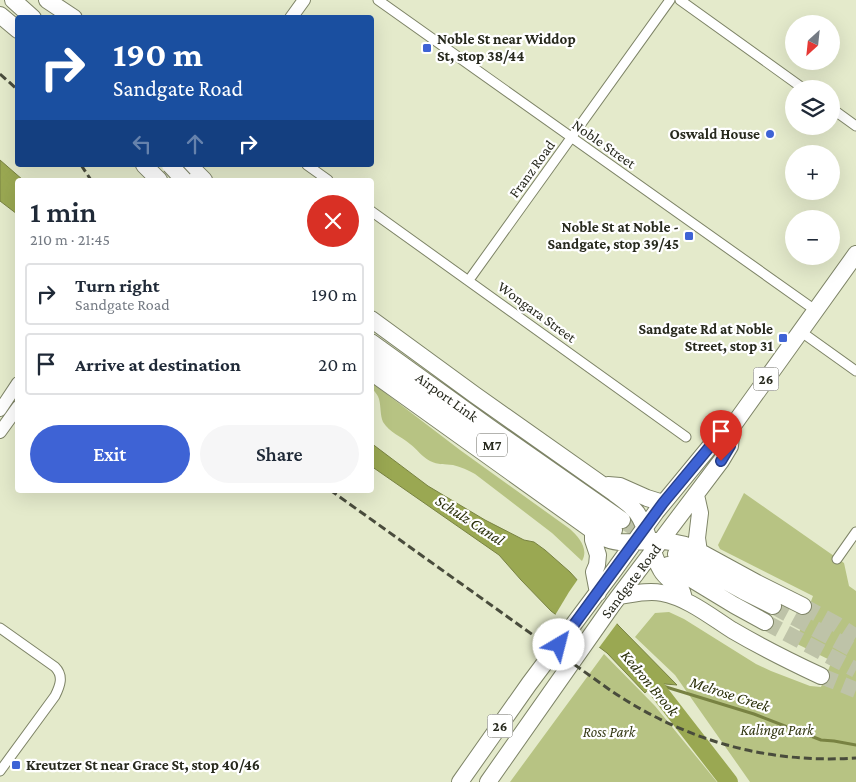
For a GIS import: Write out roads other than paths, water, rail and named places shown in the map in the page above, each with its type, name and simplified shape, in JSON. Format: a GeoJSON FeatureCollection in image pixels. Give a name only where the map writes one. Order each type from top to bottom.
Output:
{"type":"FeatureCollection","features":[{"type":"Feature","properties":{"kind":"highway"},"geometry":{"type":"LineString","coordinates":[[13,0],[30,15]]}},
{"type":"Feature","properties":{"kind":"highway"},"geometry":{"type":"LineString","coordinates":[[47,0],[70,15]]}},
{"type":"Feature","properties":{"kind":"highway"},"geometry":{"type":"LineString","coordinates":[[0,15],[15,28]]}},
{"type":"Feature","properties":{"kind":"highway"},"geometry":{"type":"LineString","coordinates":[[175,167],[193,174]]}},
{"type":"Feature","properties":{"kind":"highway","name":"Sandgate Road"},"geometry":{"type":"LineString","coordinates":[[488,782],[616,600],[648,541],[663,503],[717,438],[732,427],[856,254]]}},
{"type":"Feature","properties":{"kind":"highway"},"geometry":{"type":"LineString","coordinates":[[374,321],[621,498],[638,515],[663,574],[681,589],[684,599]]}},
{"type":"Feature","properties":{"kind":"highway","name":"Airport Link"},"geometry":{"type":"LineString","coordinates":[[374,344],[618,525],[469,428],[374,360]]}},
{"type":"Feature","properties":{"kind":"highway"},"geometry":{"type":"LineString","coordinates":[[374,374],[593,532],[612,542],[648,541],[679,543],[804,606]]}},
{"type":"Feature","properties":{"kind":"highway","name":"Sandgate Road"},"geometry":{"type":"LineString","coordinates":[[460,782],[598,593],[648,541],[696,496],[730,446],[732,427]]}},
{"type":"Feature","properties":{"kind":"highway"},"geometry":{"type":"LineString","coordinates":[[601,484],[620,486],[663,503]]}},
{"type":"Feature","properties":{"kind":"highway"},"geometry":{"type":"LineString","coordinates":[[696,496],[700,513],[697,538],[699,552]]}},
{"type":"Feature","properties":{"kind":"highway"},"geometry":{"type":"LineString","coordinates":[[593,532],[593,540],[598,555],[594,572],[598,593]]}},
{"type":"Feature","properties":{"kind":"highway"},"geometry":{"type":"LineString","coordinates":[[765,622],[734,605],[672,560],[773,606]]}},
{"type":"Feature","properties":{"kind":"highway"},"geometry":{"type":"LineString","coordinates":[[616,600],[648,592],[658,592],[684,599],[750,640],[821,676]]}},
{"type":"Feature","properties":{"kind":"street"},"geometry":{"type":"LineString","coordinates":[[293,15],[304,0]]}},
{"type":"Feature","properties":{"kind":"street","name":"Noble Street"},"geometry":{"type":"LineString","coordinates":[[378,0],[815,310]]}},
{"type":"Feature","properties":{"kind":"street","name":"Franz Road"},"geometry":{"type":"LineString","coordinates":[[469,280],[670,0]]}},
{"type":"Feature","properties":{"kind":"street"},"geometry":{"type":"LineString","coordinates":[[680,0],[791,80]]}},
{"type":"Feature","properties":{"kind":"street"},"geometry":{"type":"LineString","coordinates":[[840,114],[856,126]]}},
{"type":"Feature","properties":{"kind":"street"},"geometry":{"type":"LineString","coordinates":[[153,174],[173,167]]}},
{"type":"Feature","properties":{"kind":"street"},"geometry":{"type":"LineString","coordinates":[[310,167],[325,178]]}},
{"type":"Feature","properties":{"kind":"street","name":"Wongara Street"},"geometry":{"type":"LineString","coordinates":[[374,213],[686,437]]}},
{"type":"Feature","properties":{"kind":"street"},"geometry":{"type":"LineString","coordinates":[[800,331],[856,371]]}},
{"type":"Feature","properties":{"kind":"street"},"geometry":{"type":"LineString","coordinates":[[0,410],[15,388]]}},
{"type":"Feature","properties":{"kind":"street"},"geometry":{"type":"LineString","coordinates":[[0,432],[15,411]]}},
{"type":"Feature","properties":{"kind":"street"},"geometry":{"type":"LineString","coordinates":[[837,559],[856,532]]}},
{"type":"Feature","properties":{"kind":"street"},"geometry":{"type":"LineString","coordinates":[[0,628],[55,668],[59,672],[61,680],[55,696],[0,771]]}},
{"type":"Feature","properties":{"kind":"water"},"geometry":{"type":"Polygon","coordinates":[[[0,160],[21,178],[15,178],[15,212],[0,201],[0,160]]]}},
{"type":"Feature","properties":{"kind":"water","name":"Schulz Canal"},"geometry":{"type":"Polygon","coordinates":[[[374,445],[428,486],[485,520],[524,540],[534,542],[545,550],[570,572],[619,626],[677,685],[653,683],[645,693],[607,653],[551,611],[499,555],[374,468],[374,445]]]}},
{"type":"Feature","properties":{"kind":"waterway","name":"Kedron Brook"},"geometry":{"type":"LineString","coordinates":[[639,666],[729,782]]}},
{"type":"Feature","properties":{"kind":"waterway","name":"Melrose Creek"},"geometry":{"type":"LineString","coordinates":[[653,683],[754,714],[821,740],[856,745]]}},
{"type":"Feature","properties":{"kind":"tunnel"},"geometry":{"type":"LineString","coordinates":[[622,520],[653,540]]}},
{"type":"Feature","properties":{"kind":"tunnel"},"geometry":{"type":"LineString","coordinates":[[773,606],[856,651]]}},
{"type":"Feature","properties":{"kind":"tunnel"},"geometry":{"type":"LineString","coordinates":[[803,606],[856,637]]}},
{"type":"Feature","properties":{"kind":"tunnel"},"geometry":{"type":"LineString","coordinates":[[765,622],[856,670]]}},
{"type":"Feature","properties":{"kind":"tunnel"},"geometry":{"type":"LineString","coordinates":[[821,676],[856,690]]}},
{"type":"Feature","properties":{"kind":"railway"},"geometry":{"type":"LineString","coordinates":[[0,74],[15,87]]}},
{"type":"Feature","properties":{"kind":"railway"},"geometry":{"type":"LineString","coordinates":[[82,167],[90,178]]}},
{"type":"Feature","properties":{"kind":"railway"},"geometry":{"type":"LineString","coordinates":[[334,493],[610,690],[638,708],[667,723],[727,745],[758,752],[790,757],[856,758]]}},
{"type":"Feature","properties":{"kind":"place","name":"Noble St near Widdop St, stop 38/44"},"geometry":{"type":"Point","coordinates":[427,48]}},
{"type":"Feature","properties":{"kind":"place","name":"Oswald House"},"geometry":{"type":"Point","coordinates":[770,134]}},
{"type":"Feature","properties":{"kind":"place","name":"Noble St at Noble - Sandgate, stop 39/45"},"geometry":{"type":"Point","coordinates":[689,236]}},
{"type":"Feature","properties":{"kind":"place","name":"Sandgate Rd at Noble Street, stop 31"},"geometry":{"type":"Point","coordinates":[783,338]}},
{"type":"Feature","properties":{"kind":"place","name":"Kreutzer St near Grace St, stop 40/46"},"geometry":{"type":"Point","coordinates":[16,765]}},
{"type":"Feature","properties":{"kind":"park label","name":"Kalinga Park"},"geometry":{"type":"Point","coordinates":[777,730]}},
{"type":"Feature","properties":{"kind":"park label","name":"Ross Park"},"geometry":{"type":"Point","coordinates":[609,732]}}]}
